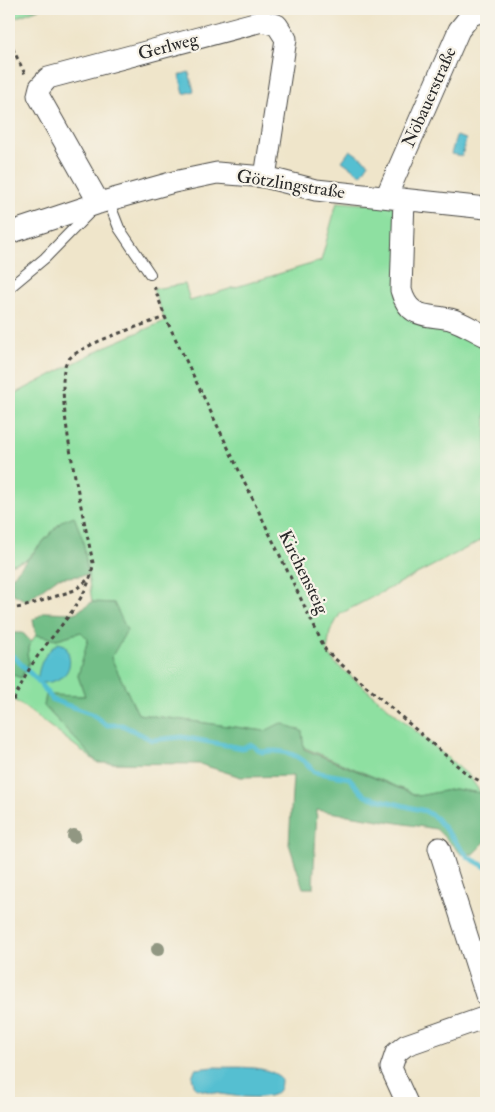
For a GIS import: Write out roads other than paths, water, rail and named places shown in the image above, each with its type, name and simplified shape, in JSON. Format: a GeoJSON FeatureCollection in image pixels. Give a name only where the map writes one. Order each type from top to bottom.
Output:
{"type":"FeatureCollection","features":[{"type":"Feature","properties":{"kind":"street","name":"Nöbauerstraße"},"geometry":{"type":"LineString","coordinates":[[395,198],[459,30],[472,15],[486,10]]}},
{"type":"Feature","properties":{"kind":"street","name":"Gerlweg"},"geometry":{"type":"LineString","coordinates":[[104,202],[38,95],[40,87],[48,78],[262,21],[277,25],[286,39],[265,177]]}},
{"type":"Feature","properties":{"kind":"street","name":"Götzlingstraße"},"geometry":{"type":"LineString","coordinates":[[9,233],[104,202],[174,182],[217,173],[265,177],[316,190],[486,208]]}},
{"type":"Feature","properties":{"kind":"street"},"geometry":{"type":"LineString","coordinates":[[395,198],[400,290],[404,304],[418,314],[452,320],[486,336]]}},
{"type":"Feature","properties":{"kind":"street"},"geometry":{"type":"LineString","coordinates":[[439,848],[486,995]]}},
{"type":"Feature","properties":{"kind":"street"},"geometry":{"type":"LineString","coordinates":[[406,1103],[391,1068],[396,1053],[406,1045],[486,1017]]}},
{"type":"Feature","properties":{"kind":"lane"},"geometry":{"type":"LineString","coordinates":[[9,288],[45,258],[104,202],[150,274]]}},
{"type":"Feature","properties":{"kind":"water"},"geometry":{"type":"Polygon","coordinates":[[[189,72],[194,91],[184,94],[179,75],[189,72]]]}},
{"type":"Feature","properties":{"kind":"water"},"geometry":{"type":"Polygon","coordinates":[[[456,136],[466,139],[462,156],[451,154],[456,136]]]}},
{"type":"Feature","properties":{"kind":"water"},"geometry":{"type":"Polygon","coordinates":[[[350,150],[369,163],[361,175],[342,161],[350,150]]]}},
{"type":"Feature","properties":{"kind":"water"},"geometry":{"type":"Polygon","coordinates":[[[58,643],[65,645],[69,654],[70,662],[65,674],[54,681],[37,683],[43,660],[58,643]]]}},
{"type":"Feature","properties":{"kind":"water"},"geometry":{"type":"Polygon","coordinates":[[[214,1067],[249,1068],[267,1071],[281,1078],[280,1087],[274,1094],[264,1097],[226,1095],[195,1088],[192,1077],[195,1069],[214,1067]]]}},
{"type":"Feature","properties":{"kind":"waterway"},"geometry":{"type":"LineString","coordinates":[[9,654],[37,680],[53,700],[92,714],[106,725],[122,725],[152,740],[182,737],[242,748],[252,745],[262,752],[285,752],[304,761],[314,772],[349,778],[365,796],[425,811],[436,818],[468,857],[486,867]]}}]}
